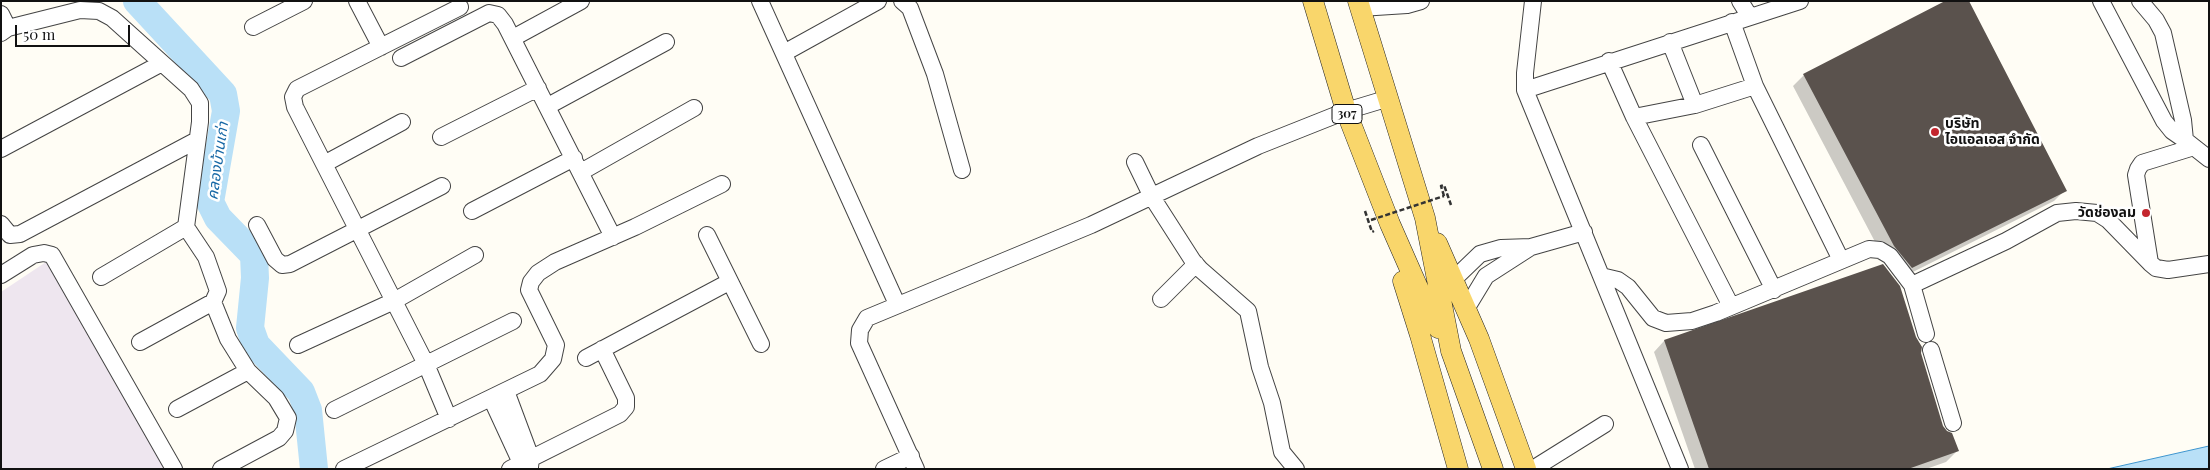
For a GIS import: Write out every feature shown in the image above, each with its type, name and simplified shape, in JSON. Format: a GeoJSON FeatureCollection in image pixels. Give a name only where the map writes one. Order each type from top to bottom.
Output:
{"type":"FeatureCollection","features":[{"type":"Feature","properties":{"kind":"main road","name":"307"},"geometry":{"type":"LineString","coordinates":[[1313,1],[1346,111],[1390,224],[1423,299],[1451,351]]}},
{"type":"Feature","properties":{"kind":"main road","name":"307"},"geometry":{"type":"LineString","coordinates":[[1359,5],[1425,218],[1451,351],[1493,469]]}},
{"type":"Feature","properties":{"kind":"main road"},"geometry":{"type":"LineString","coordinates":[[1425,218],[1454,279],[1499,389],[1526,469]]}},
{"type":"Feature","properties":{"kind":"main road"},"geometry":{"type":"LineString","coordinates":[[1390,224],[1402,277],[1458,469]]}},
{"type":"Feature","properties":{"kind":"street"},"geometry":{"type":"LineString","coordinates":[[253,27],[304,1]]}},
{"type":"Feature","properties":{"kind":"street"},"geometry":{"type":"LineString","coordinates":[[357,1],[381,47]]}},
{"type":"Feature","properties":{"kind":"street"},"geometry":{"type":"LineString","coordinates":[[512,38],[581,1]]}},
{"type":"Feature","properties":{"kind":"street"},"geometry":{"type":"LineString","coordinates":[[760,1],[897,304]]}},
{"type":"Feature","properties":{"kind":"street"},"geometry":{"type":"LineString","coordinates":[[784,53],[878,1]]}},
{"type":"Feature","properties":{"kind":"street"},"geometry":{"type":"LineString","coordinates":[[902,1],[910,8],[935,74],[962,170]]}},
{"type":"Feature","properties":{"kind":"street"},"geometry":{"type":"LineString","coordinates":[[1359,5],[1407,5],[1421,1]]}},
{"type":"Feature","properties":{"kind":"street"},"geometry":{"type":"LineString","coordinates":[[1533,1],[1525,73],[1525,90],[1680,469]]}},
{"type":"Feature","properties":{"kind":"street"},"geometry":{"type":"LineString","coordinates":[[1740,1],[1750,17]]}},
{"type":"Feature","properties":{"kind":"street"},"geometry":{"type":"LineString","coordinates":[[1525,90],[1609,61],[1800,1]]}},
{"type":"Feature","properties":{"kind":"street"},"geometry":{"type":"LineString","coordinates":[[2101,1],[2164,121],[2172,131],[2209,159]]}},
{"type":"Feature","properties":{"kind":"street"},"geometry":{"type":"LineString","coordinates":[[2140,1],[2156,20],[2163,33],[2189,144]]}},
{"type":"Feature","properties":{"kind":"street"},"geometry":{"type":"LineString","coordinates":[[449,419],[426,364],[295,107],[293,97],[297,89],[460,7]]}},
{"type":"Feature","properties":{"kind":"street"},"geometry":{"type":"LineString","coordinates":[[4,25],[80,10],[99,11],[112,18],[191,89],[200,103],[186,228],[206,257],[218,291],[213,302],[140,342]]}},
{"type":"Feature","properties":{"kind":"street"},"geometry":{"type":"LineString","coordinates":[[401,58],[489,13],[498,14],[548,106],[613,237]]}},
{"type":"Feature","properties":{"kind":"street"},"geometry":{"type":"LineString","coordinates":[[1732,22],[1755,86],[1841,260]]}},
{"type":"Feature","properties":{"kind":"street"},"geometry":{"type":"LineString","coordinates":[[548,106],[666,42]]}},
{"type":"Feature","properties":{"kind":"street"},"geometry":{"type":"LineString","coordinates":[[1670,42],[1695,105]]}},
{"type":"Feature","properties":{"kind":"street"},"geometry":{"type":"LineString","coordinates":[[1609,61],[1634,118],[1731,306]]}},
{"type":"Feature","properties":{"kind":"street"},"geometry":{"type":"LineString","coordinates":[[1,149],[162,63]]}},
{"type":"Feature","properties":{"kind":"street"},"geometry":{"type":"LineString","coordinates":[[1634,118],[1695,105],[1755,86]]}},
{"type":"Feature","properties":{"kind":"street"},"geometry":{"type":"LineString","coordinates":[[441,137],[538,88]]}},
{"type":"Feature","properties":{"kind":"street"},"geometry":{"type":"LineString","coordinates":[[884,469],[914,463],[859,343],[860,330],[866,318],[1091,225],[1258,146],[1346,111],[1389,98]]}},
{"type":"Feature","properties":{"kind":"street"},"geometry":{"type":"LineString","coordinates":[[472,211],[578,165],[694,108]]}},
{"type":"Feature","properties":{"kind":"street"},"geometry":{"type":"LineString","coordinates":[[324,164],[402,122]]}},
{"type":"Feature","properties":{"kind":"street"},"geometry":{"type":"LineString","coordinates":[[1,224],[10,235],[20,234],[197,140]]}},
{"type":"Feature","properties":{"kind":"street"},"geometry":{"type":"LineString","coordinates":[[2150,264],[2136,175],[2142,164],[2189,144]]}},
{"type":"Feature","properties":{"kind":"street"},"geometry":{"type":"LineString","coordinates":[[1702,145],[1774,290]]}},
{"type":"Feature","properties":{"kind":"street"},"geometry":{"type":"LineString","coordinates":[[1135,162],[1152,197],[1196,264],[1248,311],[1260,367],[1272,403],[1282,452],[1296,469]]}},
{"type":"Feature","properties":{"kind":"street"},"geometry":{"type":"LineString","coordinates":[[349,468],[540,374],[553,359],[556,345],[529,290],[531,282],[538,273],[554,262],[613,237],[722,184]]}},
{"type":"Feature","properties":{"kind":"street"},"geometry":{"type":"LineString","coordinates":[[257,225],[275,259],[282,264],[290,264],[358,231],[442,186]]}},
{"type":"Feature","properties":{"kind":"street"},"geometry":{"type":"LineString","coordinates":[[1912,285],[2006,241],[2057,213],[2076,211],[2097,213],[2108,220],[2156,268],[2168,270],[2209,264]]}},
{"type":"Feature","properties":{"kind":"street"},"geometry":{"type":"LineString","coordinates":[[101,277],[186,228]]}},
{"type":"Feature","properties":{"kind":"street"},"geometry":{"type":"LineString","coordinates":[[1454,279],[1480,254],[1501,248],[1531,247],[1584,232]]}},
{"type":"Feature","properties":{"kind":"street"},"geometry":{"type":"LineString","coordinates":[[707,235],[761,344]]}},
{"type":"Feature","properties":{"kind":"street"},"geometry":{"type":"LineString","coordinates":[[1466,309],[1486,276],[1531,247]]}},
{"type":"Feature","properties":{"kind":"street"},"geometry":{"type":"LineString","coordinates":[[1601,276],[1618,280],[1628,287],[1653,318],[1666,324],[1692,321],[1774,290],[1869,249],[1880,250],[1896,263],[1912,285],[1926,334]]}},
{"type":"Feature","properties":{"kind":"street"},"geometry":{"type":"LineString","coordinates":[[1,275],[33,255],[44,253],[52,255],[174,469]]}},
{"type":"Feature","properties":{"kind":"street"},"geometry":{"type":"LineString","coordinates":[[298,345],[394,300],[475,255]]}},
{"type":"Feature","properties":{"kind":"street"},"geometry":{"type":"LineString","coordinates":[[1161,299],[1196,264]]}},
{"type":"Feature","properties":{"kind":"street"},"geometry":{"type":"LineString","coordinates":[[586,358],[729,282]]}},
{"type":"Feature","properties":{"kind":"street"},"geometry":{"type":"LineString","coordinates":[[213,302],[228,339],[248,371],[280,405],[288,418],[285,431],[279,438],[221,469]]}},
{"type":"Feature","properties":{"kind":"street"},"geometry":{"type":"LineString","coordinates":[[334,410],[513,321]]}},
{"type":"Feature","properties":{"kind":"street"},"geometry":{"type":"LineString","coordinates":[[499,395],[524,465],[620,414],[626,407],[626,398],[602,349]]}},
{"type":"Feature","properties":{"kind":"street"},"geometry":{"type":"LineString","coordinates":[[1931,350],[1953,423]]}},
{"type":"Feature","properties":{"kind":"street"},"geometry":{"type":"LineString","coordinates":[[177,409],[248,371]]}},
{"type":"Feature","properties":{"kind":"street"},"geometry":{"type":"LineString","coordinates":[[1533,469],[1605,424]]}},
{"type":"Feature","properties":{"kind":"path"},"geometry":{"type":"LineString","coordinates":[[1371,220],[1444,196],[1441,186],[1444,185],[1451,205]]}},
{"type":"Feature","properties":{"kind":"shaded area"},"geometry":{"type":"Polygon","coordinates":[[[49,260],[155,448],[164,469],[1,469],[1,292],[49,260]]]}},
{"type":"Feature","properties":{"kind":"water"},"geometry":{"type":"Polygon","coordinates":[[[2209,446],[2209,469],[2107,469],[2209,446]]]}},
{"type":"Feature","properties":{"kind":"building","name":"บริษัท ไอแอลเอส จำกัด"},"geometry":{"type":"Polygon","coordinates":[[[1945,1],[1969,1],[2067,191],[1912,268],[1894,246],[1803,74],[1945,1]]]}},
{"type":"Feature","properties":{"kind":"building"},"geometry":{"type":"Polygon","coordinates":[[[1883,264],[1900,286],[1916,337],[1922,347],[1921,353],[1943,426],[1952,433],[1959,451],[1908,469],[1709,469],[1664,340],[1883,264]]]}},
{"type":"Feature","properties":{"kind":"waterway","name":"คลองบ้านเก่า"},"geometry":{"type":"LineString","coordinates":[[137,1],[223,94],[226,111],[210,202],[218,218],[254,255],[255,278],[250,328],[256,345],[301,392],[308,410],[314,469]]}},
{"type":"Feature","properties":{"kind":"place","name":"บริษัท ไอแอลเอส จำกัด"},"geometry":{"type":"Point","coordinates":[1935,132]}},
{"type":"Feature","properties":{"kind":"place","name":"วัดช่องลม"},"geometry":{"type":"Point","coordinates":[2146,213]}}]}
